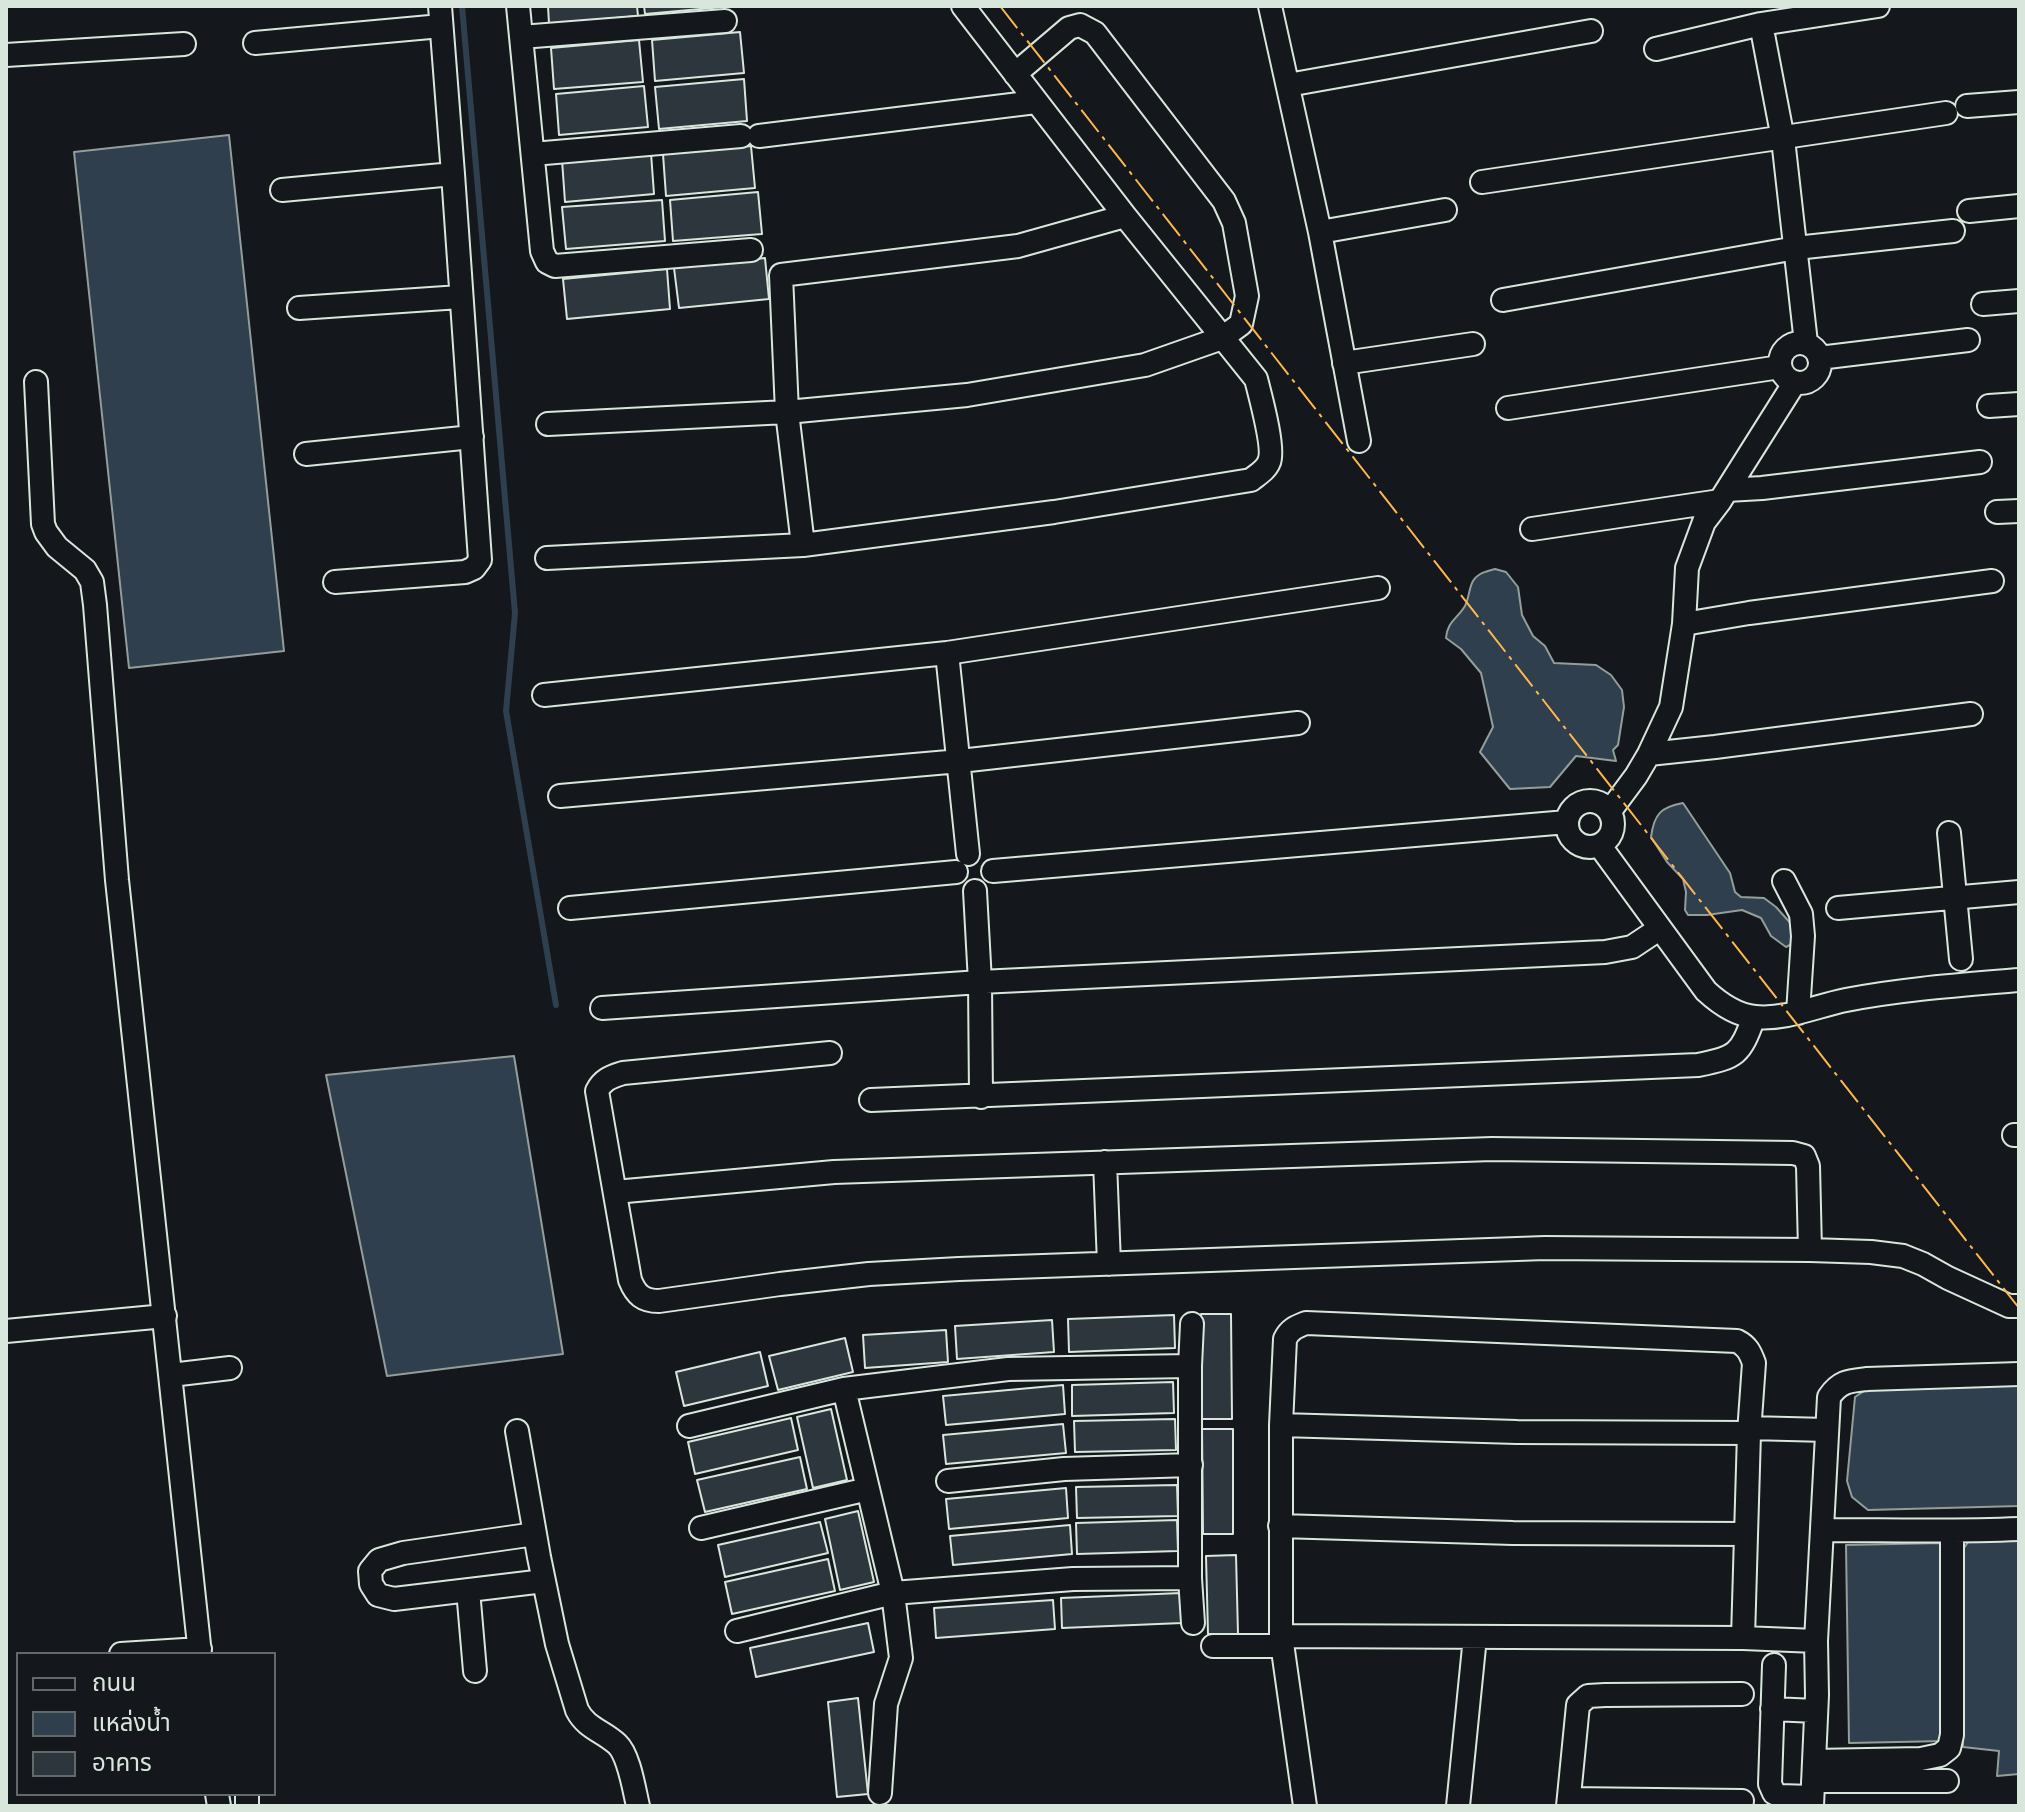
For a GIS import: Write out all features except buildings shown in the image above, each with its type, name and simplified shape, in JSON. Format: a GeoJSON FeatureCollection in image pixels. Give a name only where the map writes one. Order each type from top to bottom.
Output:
{"type":"FeatureCollection","features":[{"type":"Feature","properties":{"kind":"street"},"geometry":{"type":"LineString","coordinates":[[518,6],[542,251],[547,262],[555,266],[751,250]]}},
{"type":"Feature","properties":{"kind":"street"},"geometry":{"type":"LineString","coordinates":[[547,558],[803,545],[1054,512],[1251,480],[1268,466],[1271,456],[1256,379],[963,6]]}},
{"type":"Feature","properties":{"kind":"street"},"geometry":{"type":"LineString","coordinates":[[1270,6],[1320,232],[1359,441]]}},
{"type":"Feature","properties":{"kind":"street"},"geometry":{"type":"LineString","coordinates":[[1656,49],[1761,24],[1878,6]]}},
{"type":"Feature","properties":{"kind":"street"},"geometry":{"type":"LineString","coordinates":[[255,43],[440,16],[480,560],[474,568],[465,572],[335,582]]}},
{"type":"Feature","properties":{"kind":"street"},"geometry":{"type":"LineString","coordinates":[[521,37],[725,21]]}},
{"type":"Feature","properties":{"kind":"street"},"geometry":{"type":"LineString","coordinates":[[1508,408],[1787,375],[1808,381],[1818,371],[1796,248],[1783,139],[1761,24]]}},
{"type":"Feature","properties":{"kind":"street"},"geometry":{"type":"LineString","coordinates":[[548,424],[787,412],[967,395],[1145,365],[1222,338],[1241,324],[1247,296],[1230,212],[1095,33],[1080,25],[1069,28],[1015,74]]}},
{"type":"Feature","properties":{"kind":"street"},"geometry":{"type":"LineString","coordinates":[[1288,85],[1591,31]]}},
{"type":"Feature","properties":{"kind":"street"},"geometry":{"type":"LineString","coordinates":[[6,55],[184,44]]}},
{"type":"Feature","properties":{"kind":"street"},"geometry":{"type":"LineString","coordinates":[[533,154],[750,136],[1036,102]]}},
{"type":"Feature","properties":{"kind":"street"},"geometry":{"type":"LineString","coordinates":[[1482,182],[2019,102]]}},
{"type":"Feature","properties":{"kind":"street"},"geometry":{"type":"LineString","coordinates":[[282,190],[453,174]]}},
{"type":"Feature","properties":{"kind":"street"},"geometry":{"type":"LineString","coordinates":[[1969,211],[2019,206]]}},
{"type":"Feature","properties":{"kind":"street"},"geometry":{"type":"LineString","coordinates":[[1320,232],[1445,210]]}},
{"type":"Feature","properties":{"kind":"street"},"geometry":{"type":"LineString","coordinates":[[803,545],[787,412],[781,275],[1018,246],[1125,216]]}},
{"type":"Feature","properties":{"kind":"street"},"geometry":{"type":"LineString","coordinates":[[1503,300],[1796,248],[1953,231]]}},
{"type":"Feature","properties":{"kind":"street"},"geometry":{"type":"LineString","coordinates":[[299,308],[460,297]]}},
{"type":"Feature","properties":{"kind":"street"},"geometry":{"type":"LineString","coordinates":[[1983,304],[2019,301]]}},
{"type":"Feature","properties":{"kind":"street"},"geometry":{"type":"LineString","coordinates":[[1610,811],[1649,754],[1671,707],[1684,624],[1687,568],[1693,549],[1704,522],[1724,496],[1787,375],[1780,357],[1786,348],[1795,343],[1812,351],[1968,340]]}},
{"type":"Feature","properties":{"kind":"street"},"geometry":{"type":"LineString","coordinates":[[1344,363],[1473,344]]}},
{"type":"Feature","properties":{"kind":"street"},"geometry":{"type":"LineString","coordinates":[[36,382],[43,524],[57,547],[85,570],[92,582],[95,605],[117,880],[200,1651],[174,1652]]}},
{"type":"Feature","properties":{"kind":"street"},"geometry":{"type":"LineString","coordinates":[[1989,406],[2019,404]]}},
{"type":"Feature","properties":{"kind":"street"},"geometry":{"type":"LineString","coordinates":[[306,454],[472,437]]}},
{"type":"Feature","properties":{"kind":"street"},"geometry":{"type":"LineString","coordinates":[[1532,529],[1762,488],[1980,462]]}},
{"type":"Feature","properties":{"kind":"street"},"geometry":{"type":"LineString","coordinates":[[1684,624],[1992,581]]}},
{"type":"Feature","properties":{"kind":"street"},"geometry":{"type":"LineString","coordinates":[[544,695],[947,653],[1378,588]]}},
{"type":"Feature","properties":{"kind":"street"},"geometry":{"type":"LineString","coordinates":[[570,908],[962,863],[980,853],[989,860],[993,871],[985,887],[975,891],[958,882],[962,863],[960,761],[947,653]]}},
{"type":"Feature","properties":{"kind":"street"},"geometry":{"type":"LineString","coordinates":[[1649,754],[1971,714]]}},
{"type":"Feature","properties":{"kind":"street"},"geometry":{"type":"LineString","coordinates":[[560,796],[960,761],[1298,723]]}},
{"type":"Feature","properties":{"kind":"street"},"geometry":{"type":"LineString","coordinates":[[1589,801],[1604,805],[1610,811],[1612,834],[1600,846],[1584,847],[1576,844],[1567,830],[1567,822],[1574,807],[1589,801]]}},
{"type":"Feature","properties":{"kind":"street"},"geometry":{"type":"LineString","coordinates":[[993,871],[1567,822]]}},
{"type":"Feature","properties":{"kind":"street"},"geometry":{"type":"LineString","coordinates":[[1949,833],[1961,959]]}},
{"type":"Feature","properties":{"kind":"street"},"geometry":{"type":"LineString","coordinates":[[1600,846],[1706,991],[1722,1005],[1754,1017],[1798,1013],[1896,992],[2019,980]]}},
{"type":"Feature","properties":{"kind":"street"},"geometry":{"type":"LineString","coordinates":[[1784,881],[1801,914],[1803,936],[1798,1013]]}},
{"type":"Feature","properties":{"kind":"street"},"geometry":{"type":"LineString","coordinates":[[975,891],[981,1097]]}},
{"type":"Feature","properties":{"kind":"street"},"geometry":{"type":"LineString","coordinates":[[1838,908],[2019,892]]}},
{"type":"Feature","properties":{"kind":"street"},"geometry":{"type":"LineString","coordinates":[[602,1008],[980,982],[1605,952],[1632,947],[1659,929]]}},
{"type":"Feature","properties":{"kind":"street"},"geometry":{"type":"LineString","coordinates":[[871,1100],[1698,1065],[1734,1054],[1744,1043],[1754,1017]]}},
{"type":"Feature","properties":{"kind":"street"},"geometry":{"type":"LineString","coordinates":[[830,1053],[623,1073],[601,1083],[597,1091],[630,1280],[640,1297],[659,1301],[869,1274],[959,1269],[1545,1248],[1810,1250],[1903,1256],[2016,1310]]}},
{"type":"Feature","properties":{"kind":"street"},"geometry":{"type":"LineString","coordinates":[[615,1192],[834,1172],[1492,1149],[1793,1153],[1804,1156],[1808,1166],[1810,1250]]}},
{"type":"Feature","properties":{"kind":"street"},"geometry":{"type":"LineString","coordinates":[[1105,1162],[1109,1264]]}},
{"type":"Feature","properties":{"kind":"street"},"geometry":{"type":"LineString","coordinates":[[6,1331],[165,1316]]}},
{"type":"Feature","properties":{"kind":"street"},"geometry":{"type":"LineString","coordinates":[[1305,1806],[1281,1641],[1280,1526],[1285,1339],[1289,1331],[1306,1323],[1737,1341],[1744,1345],[1754,1363],[1743,1638]]}},
{"type":"Feature","properties":{"kind":"street"},"geometry":{"type":"LineString","coordinates":[[1192,1324],[1190,1578],[1193,1623]]}},
{"type":"Feature","properties":{"kind":"street"},"geometry":{"type":"LineString","coordinates":[[689,1426],[844,1389],[1008,1369],[1190,1366]]}},
{"type":"Feature","properties":{"kind":"street"},"geometry":{"type":"LineString","coordinates":[[171,1375],[230,1368]]}},
{"type":"Feature","properties":{"kind":"street"},"geometry":{"type":"LineString","coordinates":[[1813,1786],[1816,1641],[1829,1397],[1836,1387],[1848,1381],[2019,1374]]}},
{"type":"Feature","properties":{"kind":"street"},"geometry":{"type":"LineString","coordinates":[[844,1389],[893,1593],[901,1658],[886,1704],[879,1802]]}},
{"type":"Feature","properties":{"kind":"street"},"geometry":{"type":"LineString","coordinates":[[1281,1425],[1517,1432],[1827,1430]]}},
{"type":"Feature","properties":{"kind":"street"},"geometry":{"type":"LineString","coordinates":[[517,1431],[557,1644],[577,1710],[590,1727],[620,1746],[638,1806]]}},
{"type":"Feature","properties":{"kind":"street"},"geometry":{"type":"LineString","coordinates":[[948,1481],[1064,1469],[1191,1465]]}},
{"type":"Feature","properties":{"kind":"street"},"geometry":{"type":"LineString","coordinates":[[701,1528],[868,1489]]}},
{"type":"Feature","properties":{"kind":"street"},"geometry":{"type":"LineString","coordinates":[[1280,1526],[1513,1533],[1745,1534]]}},
{"type":"Feature","properties":{"kind":"street"},"geometry":{"type":"LineString","coordinates":[[1822,1530],[1952,1532],[2019,1529]]}},
{"type":"Feature","properties":{"kind":"street"},"geometry":{"type":"LineString","coordinates":[[1774,1665],[1770,1784],[1774,1793],[1780,1796],[1940,1755],[1949,1748],[1952,1735],[1952,1532]]}},
{"type":"Feature","properties":{"kind":"street"},"geometry":{"type":"LineString","coordinates":[[535,1534],[403,1553],[379,1560],[370,1571],[371,1584],[378,1595],[394,1599],[544,1581]]}},
{"type":"Feature","properties":{"kind":"street"},"geometry":{"type":"LineString","coordinates":[[737,1631],[893,1593],[1073,1579],[1190,1578]]}},
{"type":"Feature","properties":{"kind":"street"},"geometry":{"type":"LineString","coordinates":[[468,1590],[475,1671]]}},
{"type":"Feature","properties":{"kind":"street"},"geometry":{"type":"LineString","coordinates":[[1213,1646],[1281,1641],[1512,1636],[1816,1641]]}},
{"type":"Feature","properties":{"kind":"street"},"geometry":{"type":"LineString","coordinates":[[1458,1806],[1475,1637]]}},
{"type":"Feature","properties":{"kind":"street"},"geometry":{"type":"LineString","coordinates":[[1742,1694],[1588,1696],[1578,1705],[1568,1802],[1742,1801]]}},
{"type":"Feature","properties":{"kind":"street"},"geometry":{"type":"LineString","coordinates":[[1772,1709],[1816,1711]]}},
{"type":"Feature","properties":{"kind":"street"},"geometry":{"type":"LineString","coordinates":[[1813,1786],[1947,1781]]}},
{"type":"Feature","properties":{"kind":"water"},"geometry":{"type":"Polygon","coordinates":[[[229,135],[284,651],[129,668],[74,152],[229,135]]]}},
{"type":"Feature","properties":{"kind":"water"},"geometry":{"type":"Polygon","coordinates":[[[1495,569],[1506,572],[1518,587],[1522,615],[1533,636],[1545,646],[1554,663],[1596,665],[1611,675],[1622,690],[1624,707],[1618,745],[1613,750],[1616,761],[1576,756],[1550,787],[1510,789],[1480,752],[1493,727],[1481,673],[1461,649],[1446,638],[1450,624],[1465,606],[1473,581],[1480,574],[1495,569]]]}},
{"type":"Feature","properties":{"kind":"water"},"geometry":{"type":"Polygon","coordinates":[[[1683,803],[1730,873],[1735,892],[1741,897],[1764,898],[1776,907],[1793,926],[1796,942],[1786,947],[1771,936],[1761,918],[1742,910],[1688,915],[1683,879],[1667,862],[1651,837],[1660,813],[1683,803]]]}},
{"type":"Feature","properties":{"kind":"water"},"geometry":{"type":"Polygon","coordinates":[[[514,1056],[563,1354],[387,1376],[326,1075],[514,1056]]]}},
{"type":"Feature","properties":{"kind":"water"},"geometry":{"type":"Polygon","coordinates":[[[2019,1384],[2019,1506],[1868,1510],[1852,1497],[1847,1481],[1855,1397],[1867,1389],[2019,1384]]]}},
{"type":"Feature","properties":{"kind":"water"},"geometry":{"type":"Polygon","coordinates":[[[2019,1536],[2019,1774],[1997,1776],[1999,1751],[1963,1747],[1959,1555],[1971,1538],[2019,1536]]]}},
{"type":"Feature","properties":{"kind":"water"},"geometry":{"type":"Polygon","coordinates":[[[1942,1543],[1945,1741],[1849,1743],[1846,1545],[1942,1543]]]}},
{"type":"Feature","properties":{"kind":"waterway"},"geometry":{"type":"LineString","coordinates":[[462,6],[515,613],[506,711],[556,1005]]}},
{"type":"Feature","properties":{"kind":"power"},"geometry":{"type":"LineString","coordinates":[[1000,6],[2019,1308]]}}]}
